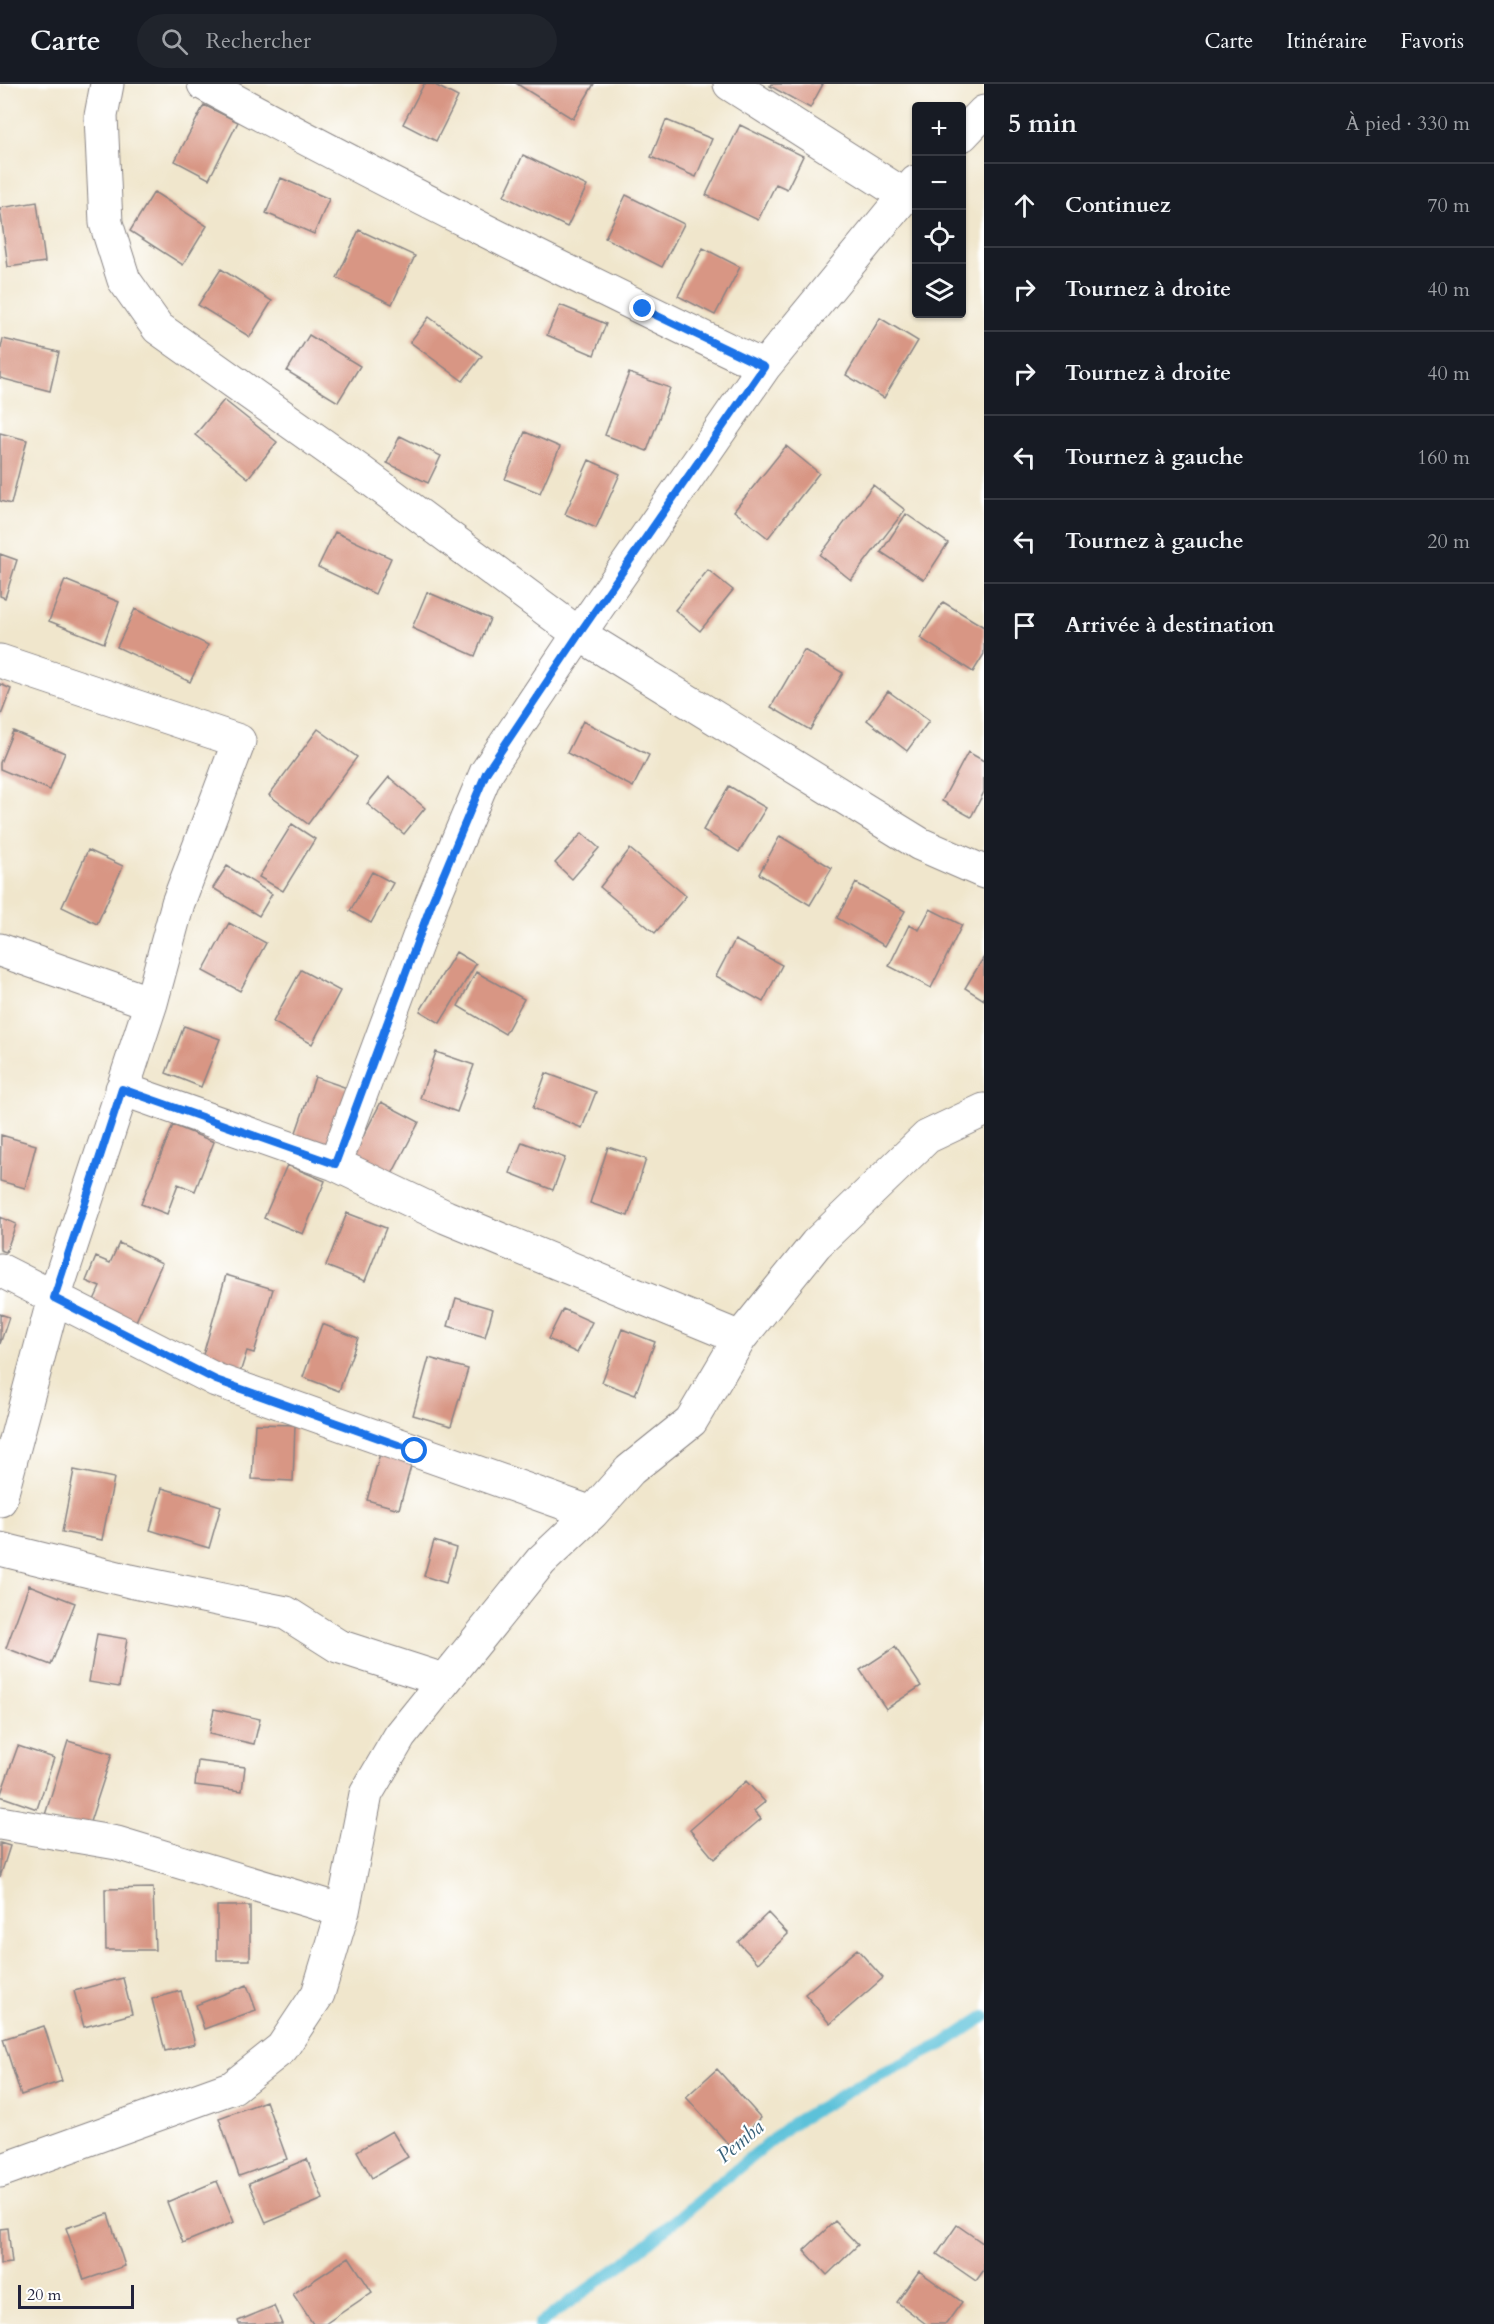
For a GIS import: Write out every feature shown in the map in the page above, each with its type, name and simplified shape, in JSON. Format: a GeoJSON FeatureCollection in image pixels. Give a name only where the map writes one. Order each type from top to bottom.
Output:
{"type":"FeatureCollection","features":[{"type":"Feature","properties":{"kind":"street"},"geometry":{"type":"LineString","coordinates":[[107,84],[101,116],[106,223],[124,280],[158,328],[361,472],[579,634],[920,844],[984,872]]}},
{"type":"Feature","properties":{"kind":"street"},"geometry":{"type":"LineString","coordinates":[[204,84],[302,137],[562,270],[764,367]]}},
{"type":"Feature","properties":{"kind":"street"},"geometry":{"type":"LineString","coordinates":[[335,1164],[432,902],[486,773],[764,367],[910,188],[730,84]]}},
{"type":"Feature","properties":{"kind":"street"},"geometry":{"type":"LineString","coordinates":[[966,131],[984,112]]}},
{"type":"Feature","properties":{"kind":"street"},"geometry":{"type":"LineString","coordinates":[[0,660],[239,741],[178,903],[151,1003],[54,1298],[0,1500]]}},
{"type":"Feature","properties":{"kind":"street"},"geometry":{"type":"LineString","coordinates":[[0,950],[151,1003]]}},
{"type":"Feature","properties":{"kind":"street"},"geometry":{"type":"LineString","coordinates":[[122,1089],[335,1164],[446,1217],[740,1338]]}},
{"type":"Feature","properties":{"kind":"street"},"geometry":{"type":"LineString","coordinates":[[0,2171],[233,2087],[282,2048],[318,1994],[344,1911],[366,1794],[400,1736],[541,1561],[592,1513],[630,1470],[691,1421],[740,1338],[816,1244],[927,1137],[984,1110]]}},
{"type":"Feature","properties":{"kind":"street"},"geometry":{"type":"LineString","coordinates":[[0,1270],[216,1380],[592,1513]]}},
{"type":"Feature","properties":{"kind":"street"},"geometry":{"type":"LineString","coordinates":[[0,1549],[130,1581],[286,1613],[338,1646],[443,1680]]}},
{"type":"Feature","properties":{"kind":"street"},"geometry":{"type":"LineString","coordinates":[[0,1824],[117,1843],[344,1911]]}},
{"type":"Feature","properties":{"kind":"building"},"geometry":{"type":"Polygon","coordinates":[[[424,84],[433,84],[458,97],[436,141],[403,124],[424,84]]]}},
{"type":"Feature","properties":{"kind":"building"},"geometry":{"type":"Polygon","coordinates":[[[517,84],[594,84],[573,119],[517,84]]]}},
{"type":"Feature","properties":{"kind":"building"},"geometry":{"type":"Polygon","coordinates":[[[771,84],[823,84],[810,108],[770,86],[771,84]]]}},
{"type":"Feature","properties":{"kind":"building"},"geometry":{"type":"Polygon","coordinates":[[[204,105],[238,122],[209,179],[175,161],[204,105]]]}},
{"type":"Feature","properties":{"kind":"building"},"geometry":{"type":"Polygon","coordinates":[[[666,120],[712,139],[696,177],[651,157],[666,120]]]}},
{"type":"Feature","properties":{"kind":"building"},"geometry":{"type":"Polygon","coordinates":[[[740,125],[803,156],[787,189],[776,184],[758,220],[706,195],[740,125]]]}},
{"type":"Feature","properties":{"kind":"building"},"geometry":{"type":"Polygon","coordinates":[[[523,155],[587,186],[567,227],[504,196],[523,155]]]}},
{"type":"Feature","properties":{"kind":"building"},"geometry":{"type":"Polygon","coordinates":[[[281,178],[329,199],[314,234],[266,213],[281,178]]]}},
{"type":"Feature","properties":{"kind":"building"},"geometry":{"type":"Polygon","coordinates":[[[154,192],[207,226],[183,265],[130,231],[154,192]]]}},
{"type":"Feature","properties":{"kind":"building"},"geometry":{"type":"Polygon","coordinates":[[[626,195],[684,224],[662,267],[605,238],[626,195]]]}},
{"type":"Feature","properties":{"kind":"building"},"geometry":{"type":"Polygon","coordinates":[[[37,202],[45,262],[8,267],[0,208],[37,202]]]}},
{"type":"Feature","properties":{"kind":"building"},"geometry":{"type":"Polygon","coordinates":[[[359,230],[415,256],[392,304],[337,278],[359,230]]]}},
{"type":"Feature","properties":{"kind":"building"},"geometry":{"type":"Polygon","coordinates":[[[703,248],[740,267],[715,315],[678,296],[703,248]]]}},
{"type":"Feature","properties":{"kind":"building"},"geometry":{"type":"Polygon","coordinates":[[[221,269],[272,301],[250,337],[198,305],[221,269]]]}},
{"type":"Feature","properties":{"kind":"building"},"geometry":{"type":"Polygon","coordinates":[[[560,305],[606,324],[594,355],[547,335],[560,305]]]}},
{"type":"Feature","properties":{"kind":"building"},"geometry":{"type":"Polygon","coordinates":[[[429,317],[482,356],[463,381],[410,342],[429,317]]]}},
{"type":"Feature","properties":{"kind":"building"},"geometry":{"type":"Polygon","coordinates":[[[880,318],[918,341],[884,398],[846,375],[880,318]]]}},
{"type":"Feature","properties":{"kind":"building"},"geometry":{"type":"Polygon","coordinates":[[[309,335],[360,366],[338,402],[287,371],[309,335]]]}},
{"type":"Feature","properties":{"kind":"building"},"geometry":{"type":"Polygon","coordinates":[[[3,339],[59,352],[50,391],[0,378],[0,352],[3,339]]]}},
{"type":"Feature","properties":{"kind":"building"},"geometry":{"type":"Polygon","coordinates":[[[629,373],[670,388],[647,451],[605,435],[629,373]]]}},
{"type":"Feature","properties":{"kind":"building"},"geometry":{"type":"Polygon","coordinates":[[[224,400],[277,442],[248,478],[195,435],[224,400]]]}},
{"type":"Feature","properties":{"kind":"building"},"geometry":{"type":"Polygon","coordinates":[[[525,432],[560,447],[540,493],[505,479],[525,432]]]}},
{"type":"Feature","properties":{"kind":"building"},"geometry":{"type":"Polygon","coordinates":[[[0,433],[27,440],[11,504],[0,501],[0,433]]]}},
{"type":"Feature","properties":{"kind":"building"},"geometry":{"type":"Polygon","coordinates":[[[400,436],[441,456],[428,483],[387,463],[400,436]]]}},
{"type":"Feature","properties":{"kind":"building"},"geometry":{"type":"Polygon","coordinates":[[[786,446],[819,473],[768,538],[734,511],[786,446]]]}},
{"type":"Feature","properties":{"kind":"building"},"geometry":{"type":"Polygon","coordinates":[[[589,460],[620,474],[596,528],[565,514],[589,460]]]}},
{"type":"Feature","properties":{"kind":"building"},"geometry":{"type":"Polygon","coordinates":[[[873,485],[905,510],[851,580],[820,555],[873,485]]]}},
{"type":"Feature","properties":{"kind":"building"},"geometry":{"type":"Polygon","coordinates":[[[906,514],[948,543],[924,580],[881,552],[906,514]]]}},
{"type":"Feature","properties":{"kind":"building"},"geometry":{"type":"Polygon","coordinates":[[[335,532],[391,558],[375,594],[318,567],[335,532]]]}},
{"type":"Feature","properties":{"kind":"building"},"geometry":{"type":"Polygon","coordinates":[[[0,554],[17,560],[5,598],[0,596],[0,554]]]}},
{"type":"Feature","properties":{"kind":"building"},"geometry":{"type":"Polygon","coordinates":[[[708,570],[733,590],[700,631],[675,610],[708,570]]]}},
{"type":"Feature","properties":{"kind":"building"},"geometry":{"type":"Polygon","coordinates":[[[65,580],[119,602],[104,643],[49,621],[65,580]]]}},
{"type":"Feature","properties":{"kind":"building"},"geometry":{"type":"Polygon","coordinates":[[[427,592],[490,619],[475,656],[412,628],[427,592]]]}},
{"type":"Feature","properties":{"kind":"building"},"geometry":{"type":"Polygon","coordinates":[[[943,602],[984,627],[984,654],[973,672],[920,638],[943,602]]]}},
{"type":"Feature","properties":{"kind":"building"},"geometry":{"type":"Polygon","coordinates":[[[135,609],[208,645],[190,682],[117,647],[135,609]]]}},
{"type":"Feature","properties":{"kind":"building"},"geometry":{"type":"Polygon","coordinates":[[[804,650],[843,673],[810,730],[771,707],[804,650]]]}},
{"type":"Feature","properties":{"kind":"building"},"geometry":{"type":"Polygon","coordinates":[[[0,684],[11,689],[0,718],[0,684]]]}},
{"type":"Feature","properties":{"kind":"building"},"geometry":{"type":"Polygon","coordinates":[[[888,691],[929,721],[907,751],[867,720],[888,691]]]}},
{"type":"Feature","properties":{"kind":"building"},"geometry":{"type":"Polygon","coordinates":[[[583,721],[649,755],[633,787],[567,753],[583,721]]]}},
{"type":"Feature","properties":{"kind":"building"},"geometry":{"type":"Polygon","coordinates":[[[318,729],[357,757],[308,824],[269,795],[318,729]]]}},
{"type":"Feature","properties":{"kind":"building"},"geometry":{"type":"Polygon","coordinates":[[[13,731],[65,753],[50,790],[0,769],[0,763],[13,731]]]}},
{"type":"Feature","properties":{"kind":"building"},"geometry":{"type":"Polygon","coordinates":[[[968,752],[984,761],[984,792],[971,817],[942,801],[968,752]]]}},
{"type":"Feature","properties":{"kind":"building"},"geometry":{"type":"Polygon","coordinates":[[[389,777],[425,808],[404,834],[367,804],[389,777]]]}},
{"type":"Feature","properties":{"kind":"building"},"geometry":{"type":"Polygon","coordinates":[[[729,786],[766,808],[739,852],[703,830],[729,786]]]}},
{"type":"Feature","properties":{"kind":"building"},"geometry":{"type":"Polygon","coordinates":[[[292,824],[315,839],[283,891],[259,877],[292,824]]]}},
{"type":"Feature","properties":{"kind":"building"},"geometry":{"type":"Polygon","coordinates":[[[582,833],[599,848],[572,879],[555,863],[582,833]]]}},
{"type":"Feature","properties":{"kind":"building"},"geometry":{"type":"Polygon","coordinates":[[[780,836],[832,868],[810,905],[759,874],[780,836]]]}},
{"type":"Feature","properties":{"kind":"building"},"geometry":{"type":"Polygon","coordinates":[[[630,849],[686,896],[655,933],[600,887],[630,849]]]}},
{"type":"Feature","properties":{"kind":"building"},"geometry":{"type":"Polygon","coordinates":[[[88,850],[123,866],[97,924],[62,907],[88,850]]]}},
{"type":"Feature","properties":{"kind":"building"},"geometry":{"type":"Polygon","coordinates":[[[227,866],[272,894],[259,916],[213,888],[227,866]]]}},
{"type":"Feature","properties":{"kind":"building"},"geometry":{"type":"Polygon","coordinates":[[[372,872],[393,883],[371,923],[350,911],[372,872]]]}},
{"type":"Feature","properties":{"kind":"building"},"geometry":{"type":"Polygon","coordinates":[[[856,883],[905,911],[885,946],[837,918],[856,883]]]}},
{"type":"Feature","properties":{"kind":"building"},"geometry":{"type":"Polygon","coordinates":[[[930,909],[962,925],[931,988],[889,966],[909,925],[919,930],[930,909]]]}},
{"type":"Feature","properties":{"kind":"building"},"geometry":{"type":"Polygon","coordinates":[[[229,923],[266,943],[240,991],[203,971],[229,923]]]}},
{"type":"Feature","properties":{"kind":"building"},"geometry":{"type":"Polygon","coordinates":[[[735,940],[782,965],[763,1002],[716,976],[735,940]]]}},
{"type":"Feature","properties":{"kind":"building"},"geometry":{"type":"Polygon","coordinates":[[[456,952],[476,964],[440,1023],[420,1011],[456,952]]]}},
{"type":"Feature","properties":{"kind":"building"},"geometry":{"type":"Polygon","coordinates":[[[984,957],[984,1000],[965,988],[984,957]]]}},
{"type":"Feature","properties":{"kind":"building"},"geometry":{"type":"Polygon","coordinates":[[[301,970],[340,991],[312,1044],[273,1022],[301,970]]]}},
{"type":"Feature","properties":{"kind":"building"},"geometry":{"type":"Polygon","coordinates":[[[476,972],[524,999],[505,1034],[458,1006],[476,972]]]}},
{"type":"Feature","properties":{"kind":"building"},"geometry":{"type":"Polygon","coordinates":[[[184,1026],[220,1039],[201,1087],[166,1073],[184,1026]]]}},
{"type":"Feature","properties":{"kind":"building"},"geometry":{"type":"Polygon","coordinates":[[[436,1052],[474,1065],[457,1112],[420,1098],[436,1052]]]}},
{"type":"Feature","properties":{"kind":"building"},"geometry":{"type":"Polygon","coordinates":[[[546,1073],[596,1092],[582,1128],[533,1108],[546,1073]]]}},
{"type":"Feature","properties":{"kind":"building"},"geometry":{"type":"Polygon","coordinates":[[[315,1077],[350,1089],[328,1153],[293,1141],[315,1077]]]}},
{"type":"Feature","properties":{"kind":"building"},"geometry":{"type":"Polygon","coordinates":[[[381,1102],[419,1122],[388,1182],[350,1162],[381,1102]]]}},
{"type":"Feature","properties":{"kind":"building"},"geometry":{"type":"Polygon","coordinates":[[[173,1125],[214,1142],[195,1191],[178,1184],[167,1214],[141,1204],[173,1125]]]}},
{"type":"Feature","properties":{"kind":"building"},"geometry":{"type":"Polygon","coordinates":[[[1,1135],[36,1145],[25,1188],[0,1181],[1,1135]]]}},
{"type":"Feature","properties":{"kind":"building"},"geometry":{"type":"Polygon","coordinates":[[[522,1142],[565,1158],[553,1190],[510,1173],[522,1142]]]}},
{"type":"Feature","properties":{"kind":"building"},"geometry":{"type":"Polygon","coordinates":[[[608,1147],[646,1159],[628,1216],[590,1203],[608,1147]]]}},
{"type":"Feature","properties":{"kind":"building"},"geometry":{"type":"Polygon","coordinates":[[[287,1165],[325,1181],[303,1234],[264,1218],[287,1165]]]}},
{"type":"Feature","properties":{"kind":"building"},"geometry":{"type":"Polygon","coordinates":[[[347,1213],[386,1228],[365,1281],[326,1266],[347,1213]]]}},
{"type":"Feature","properties":{"kind":"building"},"geometry":{"type":"Polygon","coordinates":[[[0,1217],[16,1224],[6,1252],[0,1250],[0,1217]]]}},
{"type":"Feature","properties":{"kind":"building"},"geometry":{"type":"Polygon","coordinates":[[[119,1243],[162,1263],[133,1328],[90,1309],[100,1287],[86,1281],[96,1257],[110,1263],[119,1243]]]}},
{"type":"Feature","properties":{"kind":"building"},"geometry":{"type":"Polygon","coordinates":[[[226,1275],[273,1289],[254,1353],[247,1351],[239,1376],[200,1365],[226,1275]]]}},
{"type":"Feature","properties":{"kind":"building"},"geometry":{"type":"Polygon","coordinates":[[[456,1298],[493,1309],[485,1337],[448,1326],[456,1298]]]}},
{"type":"Feature","properties":{"kind":"building"},"geometry":{"type":"Polygon","coordinates":[[[563,1309],[592,1322],[577,1353],[548,1339],[563,1309]]]}},
{"type":"Feature","properties":{"kind":"building"},"geometry":{"type":"Polygon","coordinates":[[[0,1314],[9,1317],[0,1344],[0,1314]]]}},
{"type":"Feature","properties":{"kind":"building"},"geometry":{"type":"Polygon","coordinates":[[[322,1324],[358,1338],[339,1391],[303,1377],[322,1324]]]}},
{"type":"Feature","properties":{"kind":"building"},"geometry":{"type":"Polygon","coordinates":[[[622,1329],[655,1342],[635,1395],[602,1382],[622,1329]]]}},
{"type":"Feature","properties":{"kind":"building"},"geometry":{"type":"Polygon","coordinates":[[[429,1358],[468,1369],[451,1426],[413,1415],[429,1358]]]}},
{"type":"Feature","properties":{"kind":"building"},"geometry":{"type":"Polygon","coordinates":[[[255,1424],[295,1425],[293,1481],[252,1479],[255,1424]]]}},
{"type":"Feature","properties":{"kind":"building"},"geometry":{"type":"Polygon","coordinates":[[[381,1450],[413,1459],[399,1509],[367,1500],[381,1450]]]}},
{"type":"Feature","properties":{"kind":"building"},"geometry":{"type":"Polygon","coordinates":[[[74,1470],[114,1478],[102,1540],[62,1532],[74,1470]]]}},
{"type":"Feature","properties":{"kind":"building"},"geometry":{"type":"Polygon","coordinates":[[[162,1488],[221,1506],[209,1548],[150,1530],[162,1488]]]}},
{"type":"Feature","properties":{"kind":"building"},"geometry":{"type":"Polygon","coordinates":[[[434,1541],[456,1548],[446,1583],[424,1576],[434,1541]]]}},
{"type":"Feature","properties":{"kind":"building"},"geometry":{"type":"Polygon","coordinates":[[[29,1585],[75,1603],[51,1665],[6,1648],[29,1585]]]}},
{"type":"Feature","properties":{"kind":"building"},"geometry":{"type":"Polygon","coordinates":[[[97,1634],[127,1639],[119,1687],[89,1682],[97,1634]]]}},
{"type":"Feature","properties":{"kind":"building"},"geometry":{"type":"Polygon","coordinates":[[[895,1647],[921,1686],[886,1709],[860,1670],[895,1647]]]}},
{"type":"Feature","properties":{"kind":"building"},"geometry":{"type":"Polygon","coordinates":[[[214,1709],[260,1719],[254,1744],[209,1734],[214,1709]]]}},
{"type":"Feature","properties":{"kind":"building"},"geometry":{"type":"Polygon","coordinates":[[[68,1741],[112,1754],[88,1828],[45,1815],[68,1741]]]}},
{"type":"Feature","properties":{"kind":"building"},"geometry":{"type":"Polygon","coordinates":[[[18,1746],[54,1758],[37,1809],[0,1796],[18,1746]]]}},
{"type":"Feature","properties":{"kind":"building"},"geometry":{"type":"Polygon","coordinates":[[[198,1761],[245,1767],[242,1791],[195,1785],[198,1761]]]}},
{"type":"Feature","properties":{"kind":"building"},"geometry":{"type":"Polygon","coordinates":[[[746,1781],[765,1802],[754,1811],[761,1819],[714,1859],[690,1830],[746,1781]]]}},
{"type":"Feature","properties":{"kind":"building"},"geometry":{"type":"Polygon","coordinates":[[[0,1843],[10,1846],[0,1877],[0,1843]]]}},
{"type":"Feature","properties":{"kind":"building"},"geometry":{"type":"Polygon","coordinates":[[[153,1888],[155,1950],[106,1950],[105,1889],[153,1888]]]}},
{"type":"Feature","properties":{"kind":"building"},"geometry":{"type":"Polygon","coordinates":[[[217,1906],[250,1906],[250,1960],[217,1960],[217,1906]]]}},
{"type":"Feature","properties":{"kind":"building"},"geometry":{"type":"Polygon","coordinates":[[[768,1913],[788,1934],[758,1963],[738,1942],[768,1913]]]}},
{"type":"Feature","properties":{"kind":"building"},"geometry":{"type":"Polygon","coordinates":[[[857,1949],[883,1978],[830,2024],[805,1994],[857,1949]]]}},
{"type":"Feature","properties":{"kind":"building"},"geometry":{"type":"Polygon","coordinates":[[[123,1978],[132,2014],[84,2027],[74,1991],[123,1978]]]}},
{"type":"Feature","properties":{"kind":"building"},"geometry":{"type":"Polygon","coordinates":[[[247,1985],[256,2010],[204,2029],[196,2005],[247,1985]]]}},
{"type":"Feature","properties":{"kind":"building"},"geometry":{"type":"Polygon","coordinates":[[[181,1991],[195,2044],[165,2051],[152,1999],[181,1991]]]}},
{"type":"Feature","properties":{"kind":"building"},"geometry":{"type":"Polygon","coordinates":[[[44,2026],[62,2081],[21,2095],[3,2039],[44,2026]]]}},
{"type":"Feature","properties":{"kind":"building"},"geometry":{"type":"Polygon","coordinates":[[[717,2069],[761,2118],[730,2146],[686,2097],[717,2069]]]}},
{"type":"Feature","properties":{"kind":"building"},"geometry":{"type":"Polygon","coordinates":[[[266,2101],[287,2159],[239,2176],[219,2118],[266,2101]]]}},
{"type":"Feature","properties":{"kind":"building"},"geometry":{"type":"Polygon","coordinates":[[[392,2131],[408,2157],[372,2178],[357,2151],[392,2131]]]}},
{"type":"Feature","properties":{"kind":"building"},"geometry":{"type":"Polygon","coordinates":[[[307,2159],[323,2199],[266,2223],[249,2183],[307,2159]]]}},
{"type":"Feature","properties":{"kind":"building"},"geometry":{"type":"Polygon","coordinates":[[[217,2181],[234,2222],[183,2243],[167,2202],[217,2181]]]}},
{"type":"Feature","properties":{"kind":"building"},"geometry":{"type":"Polygon","coordinates":[[[108,2214],[125,2266],[84,2280],[66,2228],[108,2214]]]}},
{"type":"Feature","properties":{"kind":"building"},"geometry":{"type":"Polygon","coordinates":[[[835,2221],[858,2245],[827,2275],[804,2250],[835,2221]]]}},
{"type":"Feature","properties":{"kind":"building"},"geometry":{"type":"Polygon","coordinates":[[[957,2225],[984,2244],[984,2270],[976,2281],[937,2254],[957,2225]]]}},
{"type":"Feature","properties":{"kind":"building"},"geometry":{"type":"Polygon","coordinates":[[[8,2228],[12,2263],[0,2264],[0,2229],[8,2228]]]}},
{"type":"Feature","properties":{"kind":"building"},"geometry":{"type":"Polygon","coordinates":[[[349,2257],[372,2292],[325,2324],[313,2324],[293,2294],[349,2257]]]}},
{"type":"Feature","properties":{"kind":"building"},"geometry":{"type":"Polygon","coordinates":[[[919,2271],[962,2302],[946,2324],[926,2324],[897,2302],[919,2271]]]}},
{"type":"Feature","properties":{"kind":"building"},"geometry":{"type":"Polygon","coordinates":[[[274,2306],[282,2324],[239,2324],[238,2321],[274,2306]]]}},
{"type":"Feature","properties":{"kind":"waterway","name":"Pemba"},"geometry":{"type":"LineString","coordinates":[[539,2324],[624,2263],[790,2125],[859,2085],[943,2044],[984,2017]]}},
{"type":"Feature","properties":{"kind":"route"},"geometry":{"type":"LineString","coordinates":[[415,1451],[216,1380],[54,1298],[122,1089],[335,1164],[432,902],[486,773],[764,367],[643,309]]}}]}
